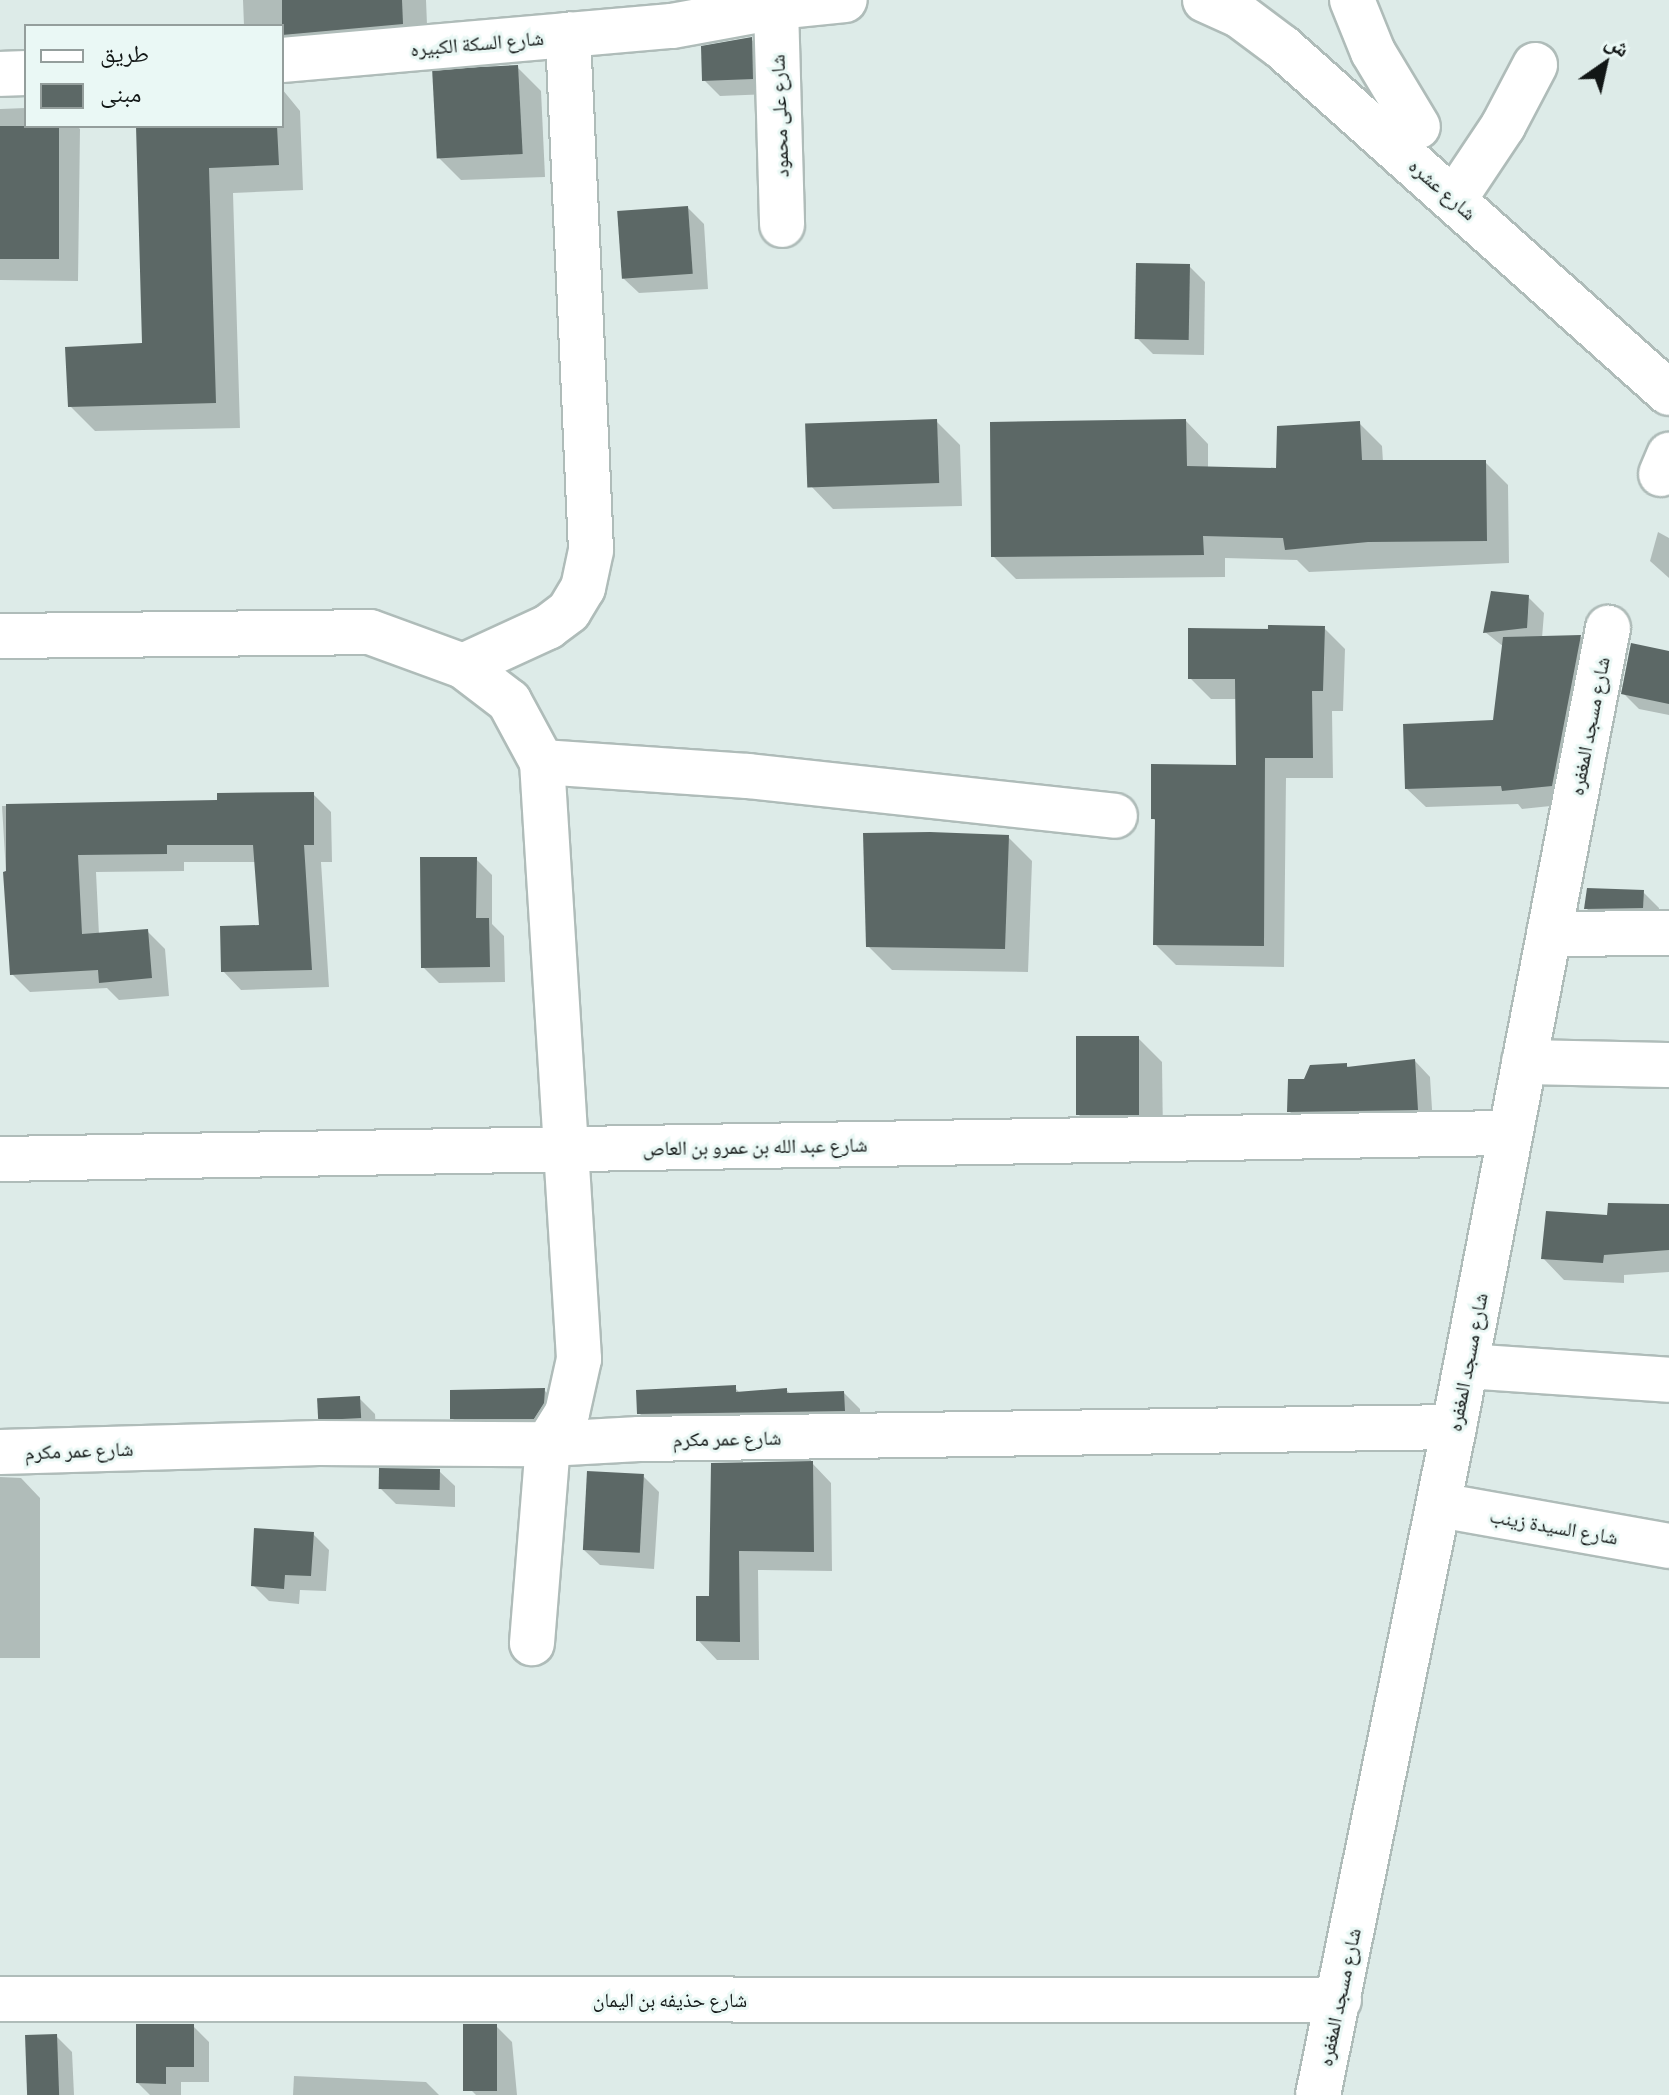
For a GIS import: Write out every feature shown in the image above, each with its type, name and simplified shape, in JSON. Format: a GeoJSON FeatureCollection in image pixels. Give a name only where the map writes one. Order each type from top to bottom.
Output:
{"type":"FeatureCollection","features":[{"type":"Feature","properties":{"kind":"street"},"geometry":{"type":"LineString","coordinates":[[671,13],[845,0]]}},
{"type":"Feature","properties":{"kind":"street"},"geometry":{"type":"LineString","coordinates":[[1352,0],[1373,52],[1418,127]]}},
{"type":"Feature","properties":{"kind":"street","name":"شارع عشره"},"geometry":{"type":"LineString","coordinates":[[1231,5],[1455,198],[1669,393]]}},
{"type":"Feature","properties":{"kind":"street","name":"شارع على محمود"},"geometry":{"type":"LineString","coordinates":[[776,7],[782,225]]}},
{"type":"Feature","properties":{"kind":"street","name":"شارع السكة الكبيره"},"geometry":{"type":"LineString","coordinates":[[284,60],[568,35],[671,13]]}},
{"type":"Feature","properties":{"kind":"street"},"geometry":{"type":"LineString","coordinates":[[463,666],[548,627],[569,611],[583,588],[591,550],[568,35]]}},
{"type":"Feature","properties":{"kind":"street"},"geometry":{"type":"LineString","coordinates":[[1455,198],[1503,126],[1535,65]]}},
{"type":"Feature","properties":{"kind":"street"},"geometry":{"type":"LineString","coordinates":[[0,74],[24,73]]}},
{"type":"Feature","properties":{"kind":"street","name":"شارع مسجد المغفره"},"geometry":{"type":"LineString","coordinates":[[1318,2095],[1439,1505],[1608,628]]}},
{"type":"Feature","properties":{"kind":"street"},"geometry":{"type":"LineString","coordinates":[[0,636],[370,632],[463,666],[509,701],[542,762],[579,1359],[567,1413],[548,1444],[532,1643]]}},
{"type":"Feature","properties":{"kind":"street"},"geometry":{"type":"LineString","coordinates":[[542,762],[748,776],[1115,816]]}},
{"type":"Feature","properties":{"kind":"street"},"geometry":{"type":"LineString","coordinates":[[1549,934],[1669,933]]}},
{"type":"Feature","properties":{"kind":"street"},"geometry":{"type":"LineString","coordinates":[[1524,1062],[1669,1065]]}},
{"type":"Feature","properties":{"kind":"street","name":"شارع عبد الله بن عمرو بن العاص"},"geometry":{"type":"LineString","coordinates":[[0,1159],[1510,1133]]}},
{"type":"Feature","properties":{"kind":"street"},"geometry":{"type":"LineString","coordinates":[[1466,1366],[1669,1380]]}},
{"type":"Feature","properties":{"kind":"street","name":"شارع عمر مكرم"},"geometry":{"type":"LineString","coordinates":[[0,1452],[319,1443],[548,1444],[671,1439],[1454,1427]]}},
{"type":"Feature","properties":{"kind":"street","name":"شارع السيدة زينب"},"geometry":{"type":"LineString","coordinates":[[1439,1505],[1669,1546]]}},
{"type":"Feature","properties":{"kind":"street","name":"شارع حذيفه بن اليمان"},"geometry":{"type":"LineString","coordinates":[[0,1999],[1339,2000]]}},
{"type":"Feature","properties":{"kind":"building"},"geometry":{"type":"Polygon","coordinates":[[[282,0],[402,0],[403,24],[284,35],[282,0]]]}},
{"type":"Feature","properties":{"kind":"building"},"geometry":{"type":"Polygon","coordinates":[[[752,37],[753,79],[702,81],[701,46],[752,37]]]}},
{"type":"Feature","properties":{"kind":"building"},"geometry":{"type":"Polygon","coordinates":[[[518,65],[523,154],[437,158],[432,70],[518,65]]]}},
{"type":"Feature","properties":{"kind":"building"},"geometry":{"type":"Polygon","coordinates":[[[0,126],[59,128],[59,259],[0,259],[0,126]]]}},
{"type":"Feature","properties":{"kind":"building"},"geometry":{"type":"Polygon","coordinates":[[[136,128],[277,128],[279,165],[209,168],[216,403],[68,407],[65,347],[142,343],[136,128]]]}},
{"type":"Feature","properties":{"kind":"building"},"geometry":{"type":"Polygon","coordinates":[[[688,206],[693,274],[622,279],[617,211],[688,206]]]}},
{"type":"Feature","properties":{"kind":"building"},"geometry":{"type":"Polygon","coordinates":[[[1136,263],[1190,264],[1189,340],[1135,339],[1136,263]]]}},
{"type":"Feature","properties":{"kind":"building"},"geometry":{"type":"Polygon","coordinates":[[[937,419],[939,483],[807,488],[805,424],[937,419]]]}},
{"type":"Feature","properties":{"kind":"building"},"geometry":{"type":"Polygon","coordinates":[[[1186,419],[1187,466],[1276,468],[1277,426],[1360,421],[1362,460],[1486,460],[1487,541],[1368,542],[1285,550],[1283,538],[1203,536],[1204,555],[991,557],[990,422],[1186,419]]]}},
{"type":"Feature","properties":{"kind":"building"},"geometry":{"type":"Polygon","coordinates":[[[1491,591],[1529,595],[1527,628],[1483,633],[1491,591]]]}},
{"type":"Feature","properties":{"kind":"building"},"geometry":{"type":"Polygon","coordinates":[[[1268,625],[1325,626],[1323,691],[1312,691],[1313,758],[1265,758],[1264,946],[1153,945],[1155,819],[1151,819],[1151,764],[1236,765],[1235,679],[1188,679],[1188,628],[1268,629],[1268,625]]]}},
{"type":"Feature","properties":{"kind":"building"},"geometry":{"type":"Polygon","coordinates":[[[1581,635],[1552,786],[1502,791],[1501,786],[1405,789],[1403,724],[1493,720],[1503,637],[1581,635]]]}},
{"type":"Feature","properties":{"kind":"building"},"geometry":{"type":"Polygon","coordinates":[[[1631,643],[1669,651],[1669,704],[1621,694],[1631,643]]]}},
{"type":"Feature","properties":{"kind":"building"},"geometry":{"type":"Polygon","coordinates":[[[314,792],[314,845],[304,845],[312,970],[221,972],[220,926],[259,925],[253,845],[167,845],[167,854],[78,855],[82,934],[148,929],[152,978],[99,983],[98,970],[10,975],[3,872],[6,871],[6,804],[217,800],[217,793],[314,792]]]}},
{"type":"Feature","properties":{"kind":"building"},"geometry":{"type":"Polygon","coordinates":[[[863,833],[1009,835],[1005,949],[866,947],[863,833]]]}},
{"type":"Feature","properties":{"kind":"building"},"geometry":{"type":"Polygon","coordinates":[[[420,857],[477,857],[476,918],[489,918],[490,967],[421,968],[420,857]]]}},
{"type":"Feature","properties":{"kind":"building"},"geometry":{"type":"Polygon","coordinates":[[[1587,888],[1644,890],[1643,908],[1584,909],[1587,888]]]}},
{"type":"Feature","properties":{"kind":"building"},"geometry":{"type":"Polygon","coordinates":[[[1076,1036],[1139,1036],[1139,1115],[1076,1115],[1076,1036]]]}},
{"type":"Feature","properties":{"kind":"building"},"geometry":{"type":"Polygon","coordinates":[[[1415,1059],[1418,1110],[1287,1112],[1288,1079],[1304,1079],[1310,1065],[1347,1063],[1347,1067],[1415,1059]]]}},
{"type":"Feature","properties":{"kind":"building"},"geometry":{"type":"Polygon","coordinates":[[[1608,1203],[1669,1204],[1669,1250],[1604,1255],[1603,1263],[1541,1259],[1546,1211],[1607,1215],[1608,1203]]]}},
{"type":"Feature","properties":{"kind":"building"},"geometry":{"type":"Polygon","coordinates":[[[736,1385],[736,1392],[787,1388],[787,1393],[844,1391],[845,1411],[637,1414],[636,1390],[736,1385]]]}},
{"type":"Feature","properties":{"kind":"building"},"geometry":{"type":"Polygon","coordinates":[[[545,1388],[544,1404],[534,1419],[450,1419],[450,1390],[545,1388]]]}},
{"type":"Feature","properties":{"kind":"building"},"geometry":{"type":"Polygon","coordinates":[[[360,1396],[361,1418],[318,1420],[317,1398],[360,1396]]]}},
{"type":"Feature","properties":{"kind":"building"},"geometry":{"type":"Polygon","coordinates":[[[813,1461],[814,1552],[739,1551],[740,1642],[696,1641],[696,1596],[709,1596],[711,1463],[813,1461]]]}},
{"type":"Feature","properties":{"kind":"building"},"geometry":{"type":"Polygon","coordinates":[[[379,1468],[440,1469],[440,1490],[379,1489],[379,1468]]]}},
{"type":"Feature","properties":{"kind":"building"},"geometry":{"type":"Polygon","coordinates":[[[587,1471],[644,1474],[640,1553],[583,1550],[587,1471]]]}},
{"type":"Feature","properties":{"kind":"building"},"geometry":{"type":"Polygon","coordinates":[[[254,1528],[314,1532],[311,1576],[285,1575],[284,1589],[251,1586],[254,1528]]]}},
{"type":"Feature","properties":{"kind":"building"},"geometry":{"type":"Polygon","coordinates":[[[136,2024],[194,2024],[194,2067],[166,2067],[166,2084],[136,2083],[136,2024]]]}},
{"type":"Feature","properties":{"kind":"building"},"geometry":{"type":"Polygon","coordinates":[[[463,2024],[497,2024],[497,2091],[463,2091],[463,2024]]]}},
{"type":"Feature","properties":{"kind":"building"},"geometry":{"type":"Polygon","coordinates":[[[57,2034],[59,2095],[27,2095],[25,2035],[57,2034]]]}}]}
